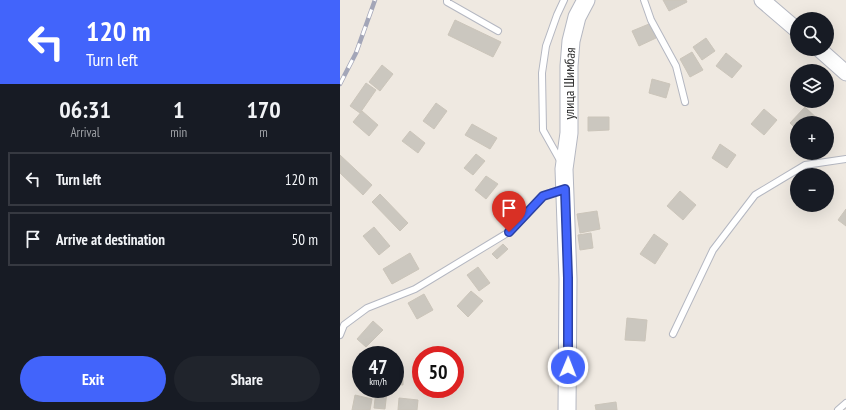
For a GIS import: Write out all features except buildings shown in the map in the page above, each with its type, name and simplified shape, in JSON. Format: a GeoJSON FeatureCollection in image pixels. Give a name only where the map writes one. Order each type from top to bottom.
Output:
{"type":"FeatureCollection","features":[{"type":"Feature","properties":{"kind":"main road"},"geometry":{"type":"LineString","coordinates":[[567,410],[568,278],[564,169],[558,134],[557,66],[560,39],[566,13],[573,0]]}},
{"type":"Feature","properties":{"kind":"main road","name":"улица Шимбая"},"geometry":{"type":"LineString","coordinates":[[564,169],[569,133],[569,66],[571,41],[577,17],[586,0]]}},
{"type":"Feature","properties":{"kind":"street"},"geometry":{"type":"LineString","coordinates":[[762,0],[790,24]]}},
{"type":"Feature","properties":{"kind":"street"},"geometry":{"type":"LineString","coordinates":[[827,56],[846,73]]}},
{"type":"Feature","properties":{"kind":"lane"},"geometry":{"type":"LineString","coordinates":[[447,0],[498,31]]}},
{"type":"Feature","properties":{"kind":"lane"},"geometry":{"type":"LineString","coordinates":[[564,0],[546,46],[542,73],[543,130],[564,169]]}},
{"type":"Feature","properties":{"kind":"lane"},"geometry":{"type":"LineString","coordinates":[[644,0],[651,20],[676,66],[684,102]]}},
{"type":"Feature","properties":{"kind":"lane"},"geometry":{"type":"LineString","coordinates":[[673,334],[713,250],[755,195],[805,165],[846,159]]}},
{"type":"Feature","properties":{"kind":"lane"},"geometry":{"type":"LineString","coordinates":[[340,335],[344,325],[367,308],[422,285],[509,232],[543,196],[565,189]]}},
{"type":"Feature","properties":{"kind":"lane"},"geometry":{"type":"LineString","coordinates":[[838,410],[846,403]]}},
{"type":"Feature","properties":{"kind":"railway"},"geometry":{"type":"LineString","coordinates":[[340,84],[356,53],[375,0]]}},
{"type":"Feature","properties":{"kind":"route"},"geometry":{"type":"LineString","coordinates":[[509,232],[543,196],[565,189],[568,278],[568,367]]}}]}
